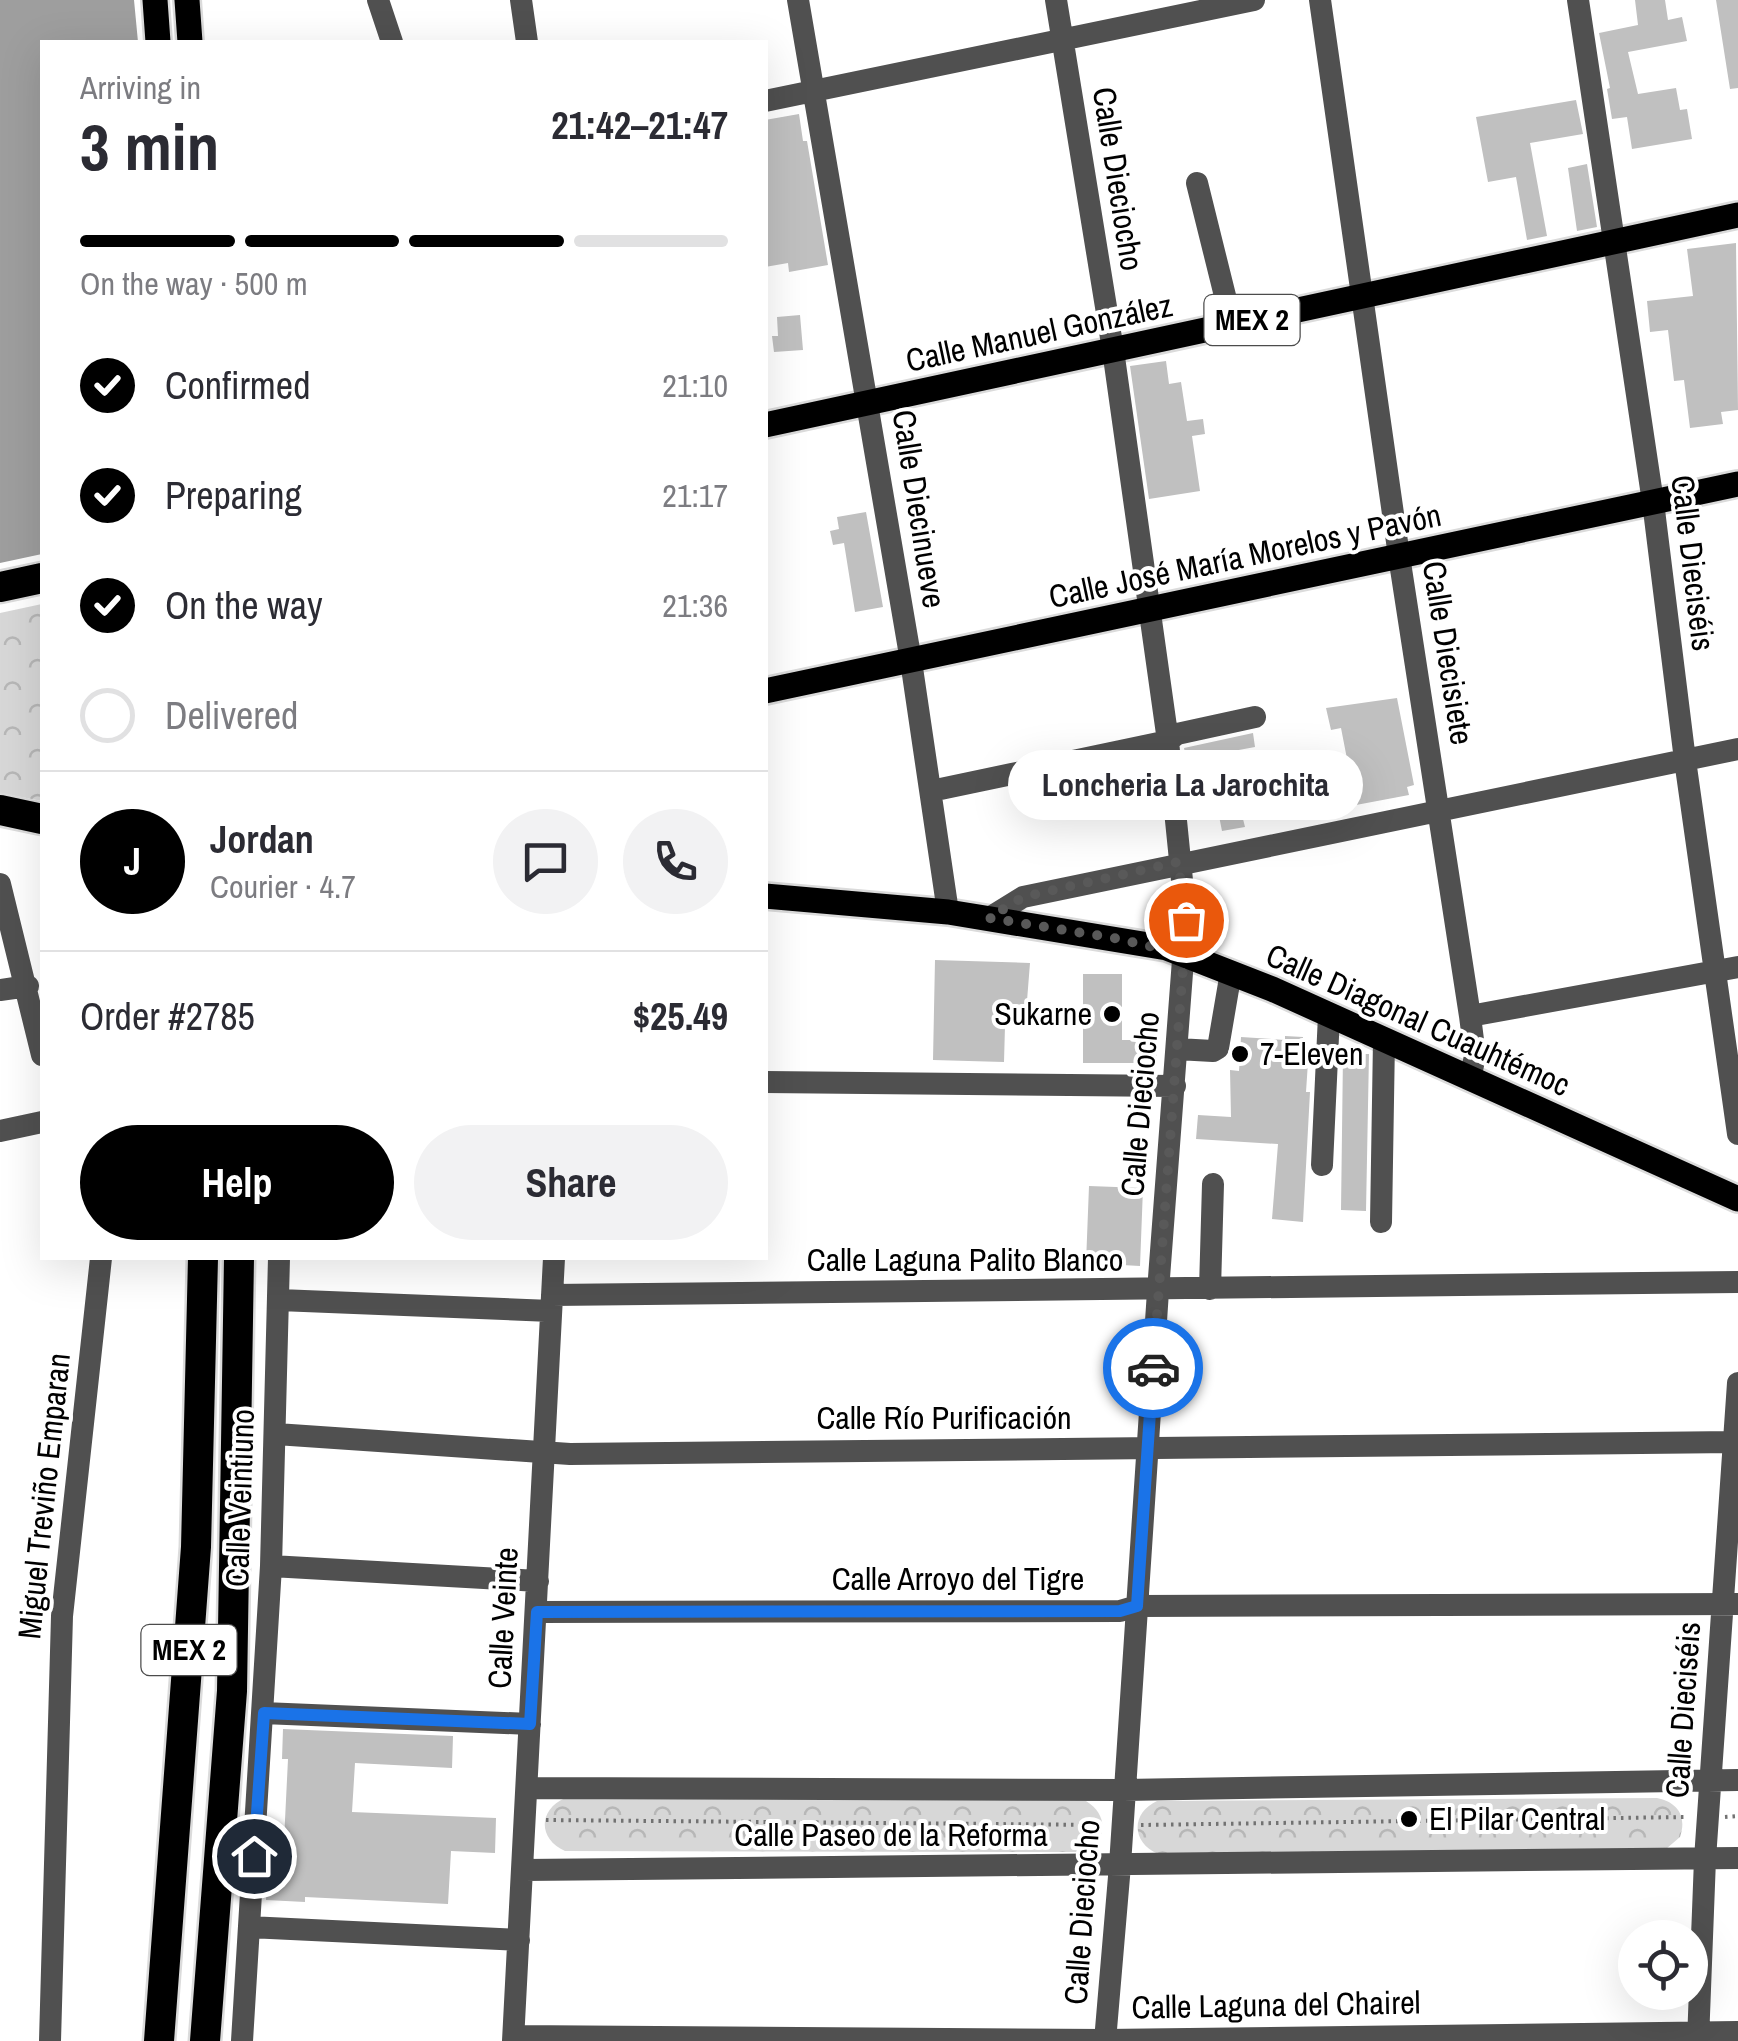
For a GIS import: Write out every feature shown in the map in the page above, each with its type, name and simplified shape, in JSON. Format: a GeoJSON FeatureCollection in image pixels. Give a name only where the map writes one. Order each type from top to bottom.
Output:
{"type":"FeatureCollection","features":[{"type":"Feature","properties":{"kind":"highway"},"geometry":{"type":"LineString","coordinates":[[0,587],[40,578]]}},
{"type":"Feature","properties":{"kind":"highway"},"geometry":{"type":"LineString","coordinates":[[0,810],[40,819]]}},
{"type":"Feature","properties":{"kind":"highway","name":"MEX 2"},"geometry":{"type":"LineString","coordinates":[[159,2041],[196,1547],[202,1260]]}},
{"type":"Feature","properties":{"kind":"highway","name":"MEX 2"},"geometry":{"type":"LineString","coordinates":[[205,2041],[232,1691],[238,1260]]}},
{"type":"Feature","properties":{"kind":"main road"},"geometry":{"type":"LineString","coordinates":[[155,0],[158,40]]}},
{"type":"Feature","properties":{"kind":"main road"},"geometry":{"type":"LineString","coordinates":[[187,0],[190,40]]}},
{"type":"Feature","properties":{"kind":"main road","name":"Calle Manuel González"},"geometry":{"type":"LineString","coordinates":[[768,424],[1738,215]]}},
{"type":"Feature","properties":{"kind":"main road","name":"Calle José María Morelos y Pavón"},"geometry":{"type":"LineString","coordinates":[[768,690],[1738,484]]}},
{"type":"Feature","properties":{"kind":"main road","name":"Calle Diagonal Cuauhtémoc"},"geometry":{"type":"LineString","coordinates":[[768,896],[948,912],[1114,938],[1184,954],[1738,1199]]}},
{"type":"Feature","properties":{"kind":"street"},"geometry":{"type":"LineString","coordinates":[[378,0],[391,40]]}},
{"type":"Feature","properties":{"kind":"street"},"geometry":{"type":"LineString","coordinates":[[521,0],[527,40]]}},
{"type":"Feature","properties":{"kind":"street","name":"Calle Diecinueve"},"geometry":{"type":"LineString","coordinates":[[798,0],[912,660],[948,912]]}},
{"type":"Feature","properties":{"kind":"street","name":"Calle Dieciocho"},"geometry":{"type":"LineString","coordinates":[[1056,0],[1113,350],[1168,742],[1186,920],[1105,2041]]}},
{"type":"Feature","properties":{"kind":"street"},"geometry":{"type":"LineString","coordinates":[[768,99],[1254,0]]}},
{"type":"Feature","properties":{"kind":"street","name":"Calle Diecisiete"},"geometry":{"type":"LineString","coordinates":[[1320,0],[1399,556],[1476,1056],[1470,1078]]}},
{"type":"Feature","properties":{"kind":"street","name":"Calle Dieciséis"},"geometry":{"type":"LineString","coordinates":[[1578,0],[1653,502],[1685,760],[1727,969],[1738,1134]]}},
{"type":"Feature","properties":{"kind":"street"},"geometry":{"type":"LineString","coordinates":[[1197,183],[1232,324]]}},
{"type":"Feature","properties":{"kind":"street"},"geometry":{"type":"LineString","coordinates":[[930,791],[1168,742],[1177,734],[1255,717]]}},
{"type":"Feature","properties":{"kind":"street"},"geometry":{"type":"LineString","coordinates":[[989,918],[1023,897],[1178,862],[1738,749]]}},
{"type":"Feature","properties":{"kind":"street"},"geometry":{"type":"LineString","coordinates":[[0,884],[40,1045]]}},
{"type":"Feature","properties":{"kind":"street"},"geometry":{"type":"LineString","coordinates":[[1470,1016],[1727,969]]}},
{"type":"Feature","properties":{"kind":"street"},"geometry":{"type":"LineString","coordinates":[[1177,1049],[1218,1048],[1231,972]]}},
{"type":"Feature","properties":{"kind":"street"},"geometry":{"type":"LineString","coordinates":[[0,990],[28,986]]}},
{"type":"Feature","properties":{"kind":"street"},"geometry":{"type":"LineString","coordinates":[[1322,1166],[1329,1015]]}},
{"type":"Feature","properties":{"kind":"street"},"geometry":{"type":"LineString","coordinates":[[1380,1222],[1384,1040]]}},
{"type":"Feature","properties":{"kind":"street"},"geometry":{"type":"LineString","coordinates":[[768,1082],[1174,1086]]}},
{"type":"Feature","properties":{"kind":"street"},"geometry":{"type":"LineString","coordinates":[[0,1131],[40,1122]]}},
{"type":"Feature","properties":{"kind":"street"},"geometry":{"type":"LineString","coordinates":[[1210,1289],[1213,1184]]}},
{"type":"Feature","properties":{"kind":"street","name":"Miguel Treviño Emparan"},"geometry":{"type":"LineString","coordinates":[[50,2041],[62,1616],[101,1260]]}},
{"type":"Feature","properties":{"kind":"street","name":"Calle Veintiuno"},"geometry":{"type":"LineString","coordinates":[[242,2041],[271,1566],[279,1260]]}},
{"type":"Feature","properties":{"kind":"street","name":"Calle Veinte"},"geometry":{"type":"LineString","coordinates":[[514,2038],[554,1260]]}},
{"type":"Feature","properties":{"kind":"street","name":"Calle Laguna Palito Blanco"},"geometry":{"type":"LineString","coordinates":[[279,1300],[552,1303],[1738,1282]]}},
{"type":"Feature","properties":{"kind":"street","name":"Calle Dieciséis"},"geometry":{"type":"LineString","coordinates":[[1698,2036],[1705,1859],[1730,1604],[1738,1383]]}},
{"type":"Feature","properties":{"kind":"street","name":"Calle Río Purificación"},"geometry":{"type":"LineString","coordinates":[[276,1434],[590,1454],[1734,1442]]}},
{"type":"Feature","properties":{"kind":"street"},"geometry":{"type":"LineString","coordinates":[[271,1566],[538,1581]]}},
{"type":"Feature","properties":{"kind":"street","name":"Calle Arroyo del Tigre"},"geometry":{"type":"LineString","coordinates":[[537,1612],[1730,1604]]}},
{"type":"Feature","properties":{"kind":"street"},"geometry":{"type":"LineString","coordinates":[[264,1713],[530,1724]]}},
{"type":"Feature","properties":{"kind":"street","name":"Calle Paseo de la Reforma"},"geometry":{"type":"LineString","coordinates":[[527,1788],[1124,1790],[1738,1780]]}},
{"type":"Feature","properties":{"kind":"street","name":"Calle Paseo de la Reforma"},"geometry":{"type":"LineString","coordinates":[[524,1870],[1738,1858]]}},
{"type":"Feature","properties":{"kind":"street"},"geometry":{"type":"LineString","coordinates":[[249,1927],[519,1940]]}},
{"type":"Feature","properties":{"kind":"street","name":"Calle Laguna del Chairel"},"geometry":{"type":"LineString","coordinates":[[514,2038],[1105,2041],[1698,2036],[1738,2032]]}},
{"type":"Feature","properties":{"kind":"green space"},"geometry":{"type":"Polygon","coordinates":[[[40,604],[40,801],[0,793],[0,613],[40,604]]]}},
{"type":"Feature","properties":{"kind":"green space"},"geometry":{"type":"Polygon","coordinates":[[[565,1798],[1086,1801],[1099,1814],[1102,1830],[1095,1844],[1078,1852],[565,1851],[550,1839],[545,1825],[550,1810],[565,1798]]]}},
{"type":"Feature","properties":{"kind":"green space"},"geometry":{"type":"Polygon","coordinates":[[[1657,1798],[1670,1803],[1681,1817],[1680,1837],[1666,1849],[1158,1854],[1143,1842],[1138,1828],[1142,1813],[1157,1801],[1657,1798]]]}},
{"type":"Feature","properties":{"kind":"shaded area"},"geometry":{"type":"Polygon","coordinates":[[[0,0],[134,0],[138,40],[40,40],[40,554],[0,563],[0,0]]]}},
{"type":"Feature","properties":{"kind":"building"},"geometry":{"type":"Polygon","coordinates":[[[1635,0],[1665,0],[1668,20],[1682,17],[1687,41],[1628,52],[1638,94],[1676,88],[1680,110],[1687,109],[1692,139],[1632,149],[1627,117],[1612,119],[1599,33],[1638,25],[1635,0]]]}},
{"type":"Feature","properties":{"kind":"building"},"geometry":{"type":"Polygon","coordinates":[[[1716,0],[1738,0],[1738,88],[1730,89],[1716,0]]]}},
{"type":"Feature","properties":{"kind":"building"},"geometry":{"type":"Polygon","coordinates":[[[1576,100],[1583,134],[1530,143],[1547,236],[1527,240],[1516,177],[1488,182],[1476,117],[1576,100]]]}},
{"type":"Feature","properties":{"kind":"building"},"geometry":{"type":"Polygon","coordinates":[[[799,114],[828,265],[789,272],[788,263],[768,266],[768,119],[799,114]]]}},
{"type":"Feature","properties":{"kind":"building"},"geometry":{"type":"Polygon","coordinates":[[[1587,164],[1597,227],[1577,231],[1568,168],[1587,164]]]}},
{"type":"Feature","properties":{"kind":"building"},"geometry":{"type":"Polygon","coordinates":[[[1736,243],[1738,410],[1721,412],[1723,424],[1690,428],[1684,380],[1674,381],[1668,330],[1650,332],[1647,301],[1693,296],[1687,249],[1736,243]]]}},
{"type":"Feature","properties":{"kind":"building"},"geometry":{"type":"Polygon","coordinates":[[[800,315],[803,350],[774,352],[772,336],[778,336],[777,317],[800,315]]]}},
{"type":"Feature","properties":{"kind":"building"},"geometry":{"type":"Polygon","coordinates":[[[1166,361],[1169,384],[1181,382],[1187,421],[1203,419],[1205,434],[1192,436],[1200,491],[1149,499],[1130,366],[1166,361]]]}},
{"type":"Feature","properties":{"kind":"building"},"geometry":{"type":"Polygon","coordinates":[[[866,512],[883,607],[855,612],[844,543],[833,545],[830,531],[839,529],[837,517],[866,512]]]}},
{"type":"Feature","properties":{"kind":"building"},"geometry":{"type":"Polygon","coordinates":[[[1397,698],[1414,785],[1407,787],[1409,795],[1356,805],[1341,728],[1331,730],[1326,708],[1397,698]]]}},
{"type":"Feature","properties":{"kind":"building"},"geometry":{"type":"Polygon","coordinates":[[[1253,733],[1255,747],[1228,752],[1236,796],[1320,780],[1324,803],[1243,819],[1245,827],[1222,831],[1219,816],[1198,820],[1184,748],[1253,733]]]}},
{"type":"Feature","properties":{"kind":"building"},"geometry":{"type":"Polygon","coordinates":[[[935,960],[1030,963],[1025,1026],[1005,1026],[1004,1062],[933,1060],[935,960]]]}},
{"type":"Feature","properties":{"kind":"building"},"geometry":{"type":"Polygon","coordinates":[[[1083,974],[1122,974],[1122,1040],[1157,1040],[1157,1063],[1083,1063],[1083,974]]]}},
{"type":"Feature","properties":{"kind":"building"},"geometry":{"type":"Polygon","coordinates":[[[1285,1036],[1303,1037],[1302,1047],[1309,1047],[1303,1222],[1272,1219],[1278,1144],[1196,1139],[1198,1115],[1231,1117],[1230,1070],[1239,1071],[1241,1037],[1285,1040],[1285,1036]]]}},
{"type":"Feature","properties":{"kind":"building"},"geometry":{"type":"Polygon","coordinates":[[[1343,1054],[1369,1054],[1366,1211],[1341,1210],[1343,1054]]]}},
{"type":"Feature","properties":{"kind":"building"},"geometry":{"type":"Polygon","coordinates":[[[1089,1186],[1143,1188],[1140,1266],[1086,1263],[1089,1186]]]}},
{"type":"Feature","properties":{"kind":"building"},"geometry":{"type":"Polygon","coordinates":[[[283,1729],[453,1736],[452,1768],[355,1763],[352,1812],[496,1818],[495,1853],[451,1851],[448,1904],[305,1897],[305,1902],[266,1900],[268,1861],[283,1861],[288,1759],[282,1759],[283,1729]]]}},
{"type":"Feature","properties":{"kind":"way so far"},"geometry":{"type":"LineString","coordinates":[[1153,1368],[1184,954],[1114,938],[989,918],[1023,897],[1178,862],[1186,920]]}},
{"type":"Feature","properties":{"kind":"place","name":"Loncheria La Jarochita"},"geometry":{"type":"Point","coordinates":[1186,920]}},
{"type":"Feature","properties":{"kind":"place","name":"Sukarne"},"geometry":{"type":"Point","coordinates":[1112,1014]}},
{"type":"Feature","properties":{"kind":"place","name":"7-Eleven"},"geometry":{"type":"Point","coordinates":[1240,1054]}},
{"type":"Feature","properties":{"kind":"place","name":"El Pilar Central"},"geometry":{"type":"Point","coordinates":[1409,1819]}},
{"type":"Feature","properties":{"kind":"route"},"geometry":{"type":"LineString","coordinates":[[254,1856],[264,1713],[530,1724],[537,1612],[1120,1611],[1137,1606],[1153,1368]]}}]}
